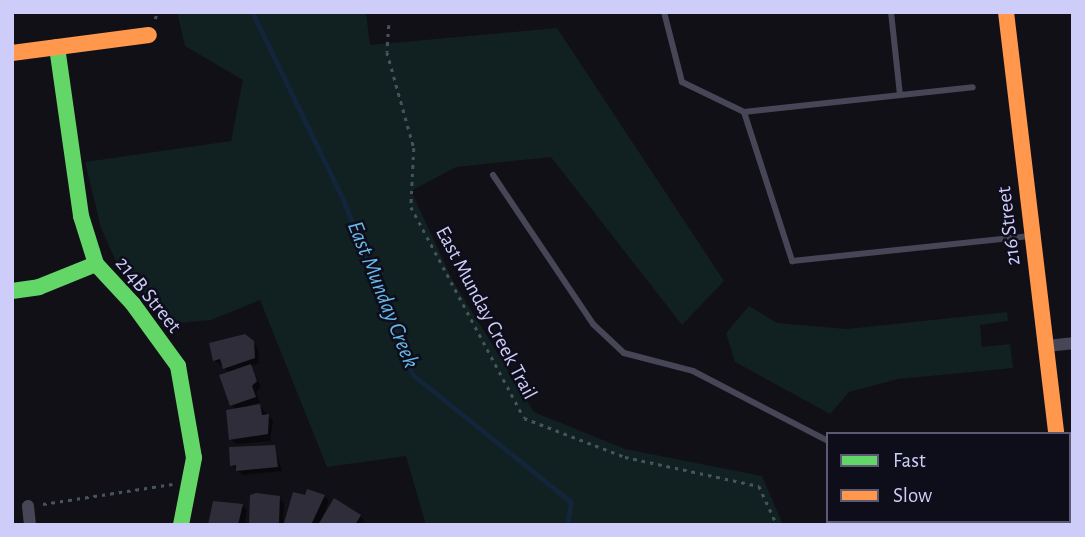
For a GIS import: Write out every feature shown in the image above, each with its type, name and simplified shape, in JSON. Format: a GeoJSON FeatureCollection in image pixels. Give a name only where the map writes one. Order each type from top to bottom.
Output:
{"type":"FeatureCollection","features":[{"type":"Feature","properties":{"kind":"street","name":"216 Street"},"geometry":{"type":"LineString","coordinates":[[1006,12],[1056,432]]}},
{"type":"Feature","properties":{"kind":"street"},"geometry":{"type":"LineString","coordinates":[[12,53],[149,35]]}},
{"type":"Feature","properties":{"kind":"street","name":"214B Street"},"geometry":{"type":"LineString","coordinates":[[57,47],[81,216],[96,264],[133,304],[178,366],[190,409],[194,458],[181,525]]}},
{"type":"Feature","properties":{"kind":"street"},"geometry":{"type":"LineString","coordinates":[[12,291],[39,288],[96,264]]}},
{"type":"Feature","properties":{"kind":"street"},"geometry":{"type":"LineString","coordinates":[[1045,345],[1073,343]]}},
{"type":"Feature","properties":{"kind":"street"},"geometry":{"type":"LineString","coordinates":[[28,506],[30,525]]}},
{"type":"Feature","properties":{"kind":"lane"},"geometry":{"type":"LineString","coordinates":[[664,12],[682,82],[744,111],[973,87]]}},
{"type":"Feature","properties":{"kind":"lane"},"geometry":{"type":"LineString","coordinates":[[891,12],[900,95]]}},
{"type":"Feature","properties":{"kind":"lane"},"geometry":{"type":"LineString","coordinates":[[744,111],[792,261],[1031,236]]}},
{"type":"Feature","properties":{"kind":"lane"},"geometry":{"type":"LineString","coordinates":[[493,175],[593,324],[624,353],[693,370],[826,440]]}},
{"type":"Feature","properties":{"kind":"path","name":"East Munday Creek Trail"},"geometry":{"type":"LineString","coordinates":[[389,25],[387,52],[414,148],[411,207],[524,418],[625,457],[758,486],[777,525]]}},
{"type":"Feature","properties":{"kind":"path"},"geometry":{"type":"LineString","coordinates":[[28,506],[189,481]]}},
{"type":"Feature","properties":{"kind":"shaded area"},"geometry":{"type":"Polygon","coordinates":[[[177,12],[366,12],[370,45],[557,28],[724,281],[682,325],[551,157],[456,167],[411,191],[453,281],[534,412],[625,449],[762,476],[783,525],[426,525],[406,456],[327,467],[260,300],[211,320],[167,324],[115,259],[101,228],[85,162],[231,141],[243,80],[185,46],[177,12]]]}},
{"type":"Feature","properties":{"kind":"shaded area"},"geometry":{"type":"Polygon","coordinates":[[[749,306],[777,323],[847,329],[1007,312],[1008,321],[980,325],[982,347],[1010,344],[1013,368],[898,379],[849,392],[830,414],[735,362],[726,333],[749,306]]]}},
{"type":"Feature","properties":{"kind":"building"},"geometry":{"type":"Polygon","coordinates":[[[245,334],[254,341],[255,358],[223,369],[220,359],[213,361],[209,343],[245,334]]]}},
{"type":"Feature","properties":{"kind":"building"},"geometry":{"type":"Polygon","coordinates":[[[251,364],[257,381],[252,386],[256,397],[230,406],[219,375],[251,364]]]}},
{"type":"Feature","properties":{"kind":"building"},"geometry":{"type":"Polygon","coordinates":[[[260,404],[262,415],[269,414],[268,434],[229,440],[226,410],[260,404]]]}},
{"type":"Feature","properties":{"kind":"building"},"geometry":{"type":"Polygon","coordinates":[[[275,445],[278,467],[236,471],[236,465],[230,466],[229,447],[275,445]]]}},
{"type":"Feature","properties":{"kind":"building"},"geometry":{"type":"Polygon","coordinates":[[[307,489],[325,495],[311,525],[284,523],[293,492],[305,495],[307,489]]]}},
{"type":"Feature","properties":{"kind":"building"},"geometry":{"type":"Polygon","coordinates":[[[256,493],[280,496],[279,523],[249,525],[250,495],[256,493]]]}},
{"type":"Feature","properties":{"kind":"building"},"geometry":{"type":"Polygon","coordinates":[[[334,498],[361,515],[355,525],[318,525],[334,498]]]}},
{"type":"Feature","properties":{"kind":"building"},"geometry":{"type":"Polygon","coordinates":[[[213,501],[243,504],[238,525],[208,525],[213,501]]]}},
{"type":"Feature","properties":{"kind":"waterway","name":"East Munday Creek"},"geometry":{"type":"LineString","coordinates":[[252,12],[342,197],[413,375],[571,502],[567,525]]}},
{"type":"Feature","properties":{"kind":"traffic: fast"},"geometry":{"type":"LineString","coordinates":[[57,47],[81,216],[96,264],[133,304],[178,366],[194,458],[181,525]]}},
{"type":"Feature","properties":{"kind":"traffic: fast"},"geometry":{"type":"LineString","coordinates":[[12,291],[39,287],[96,264]]}},
{"type":"Feature","properties":{"kind":"traffic: slow"},"geometry":{"type":"LineString","coordinates":[[1006,12],[1056,432]]}},
{"type":"Feature","properties":{"kind":"traffic: slow"},"geometry":{"type":"LineString","coordinates":[[12,53],[149,35]]}}]}
